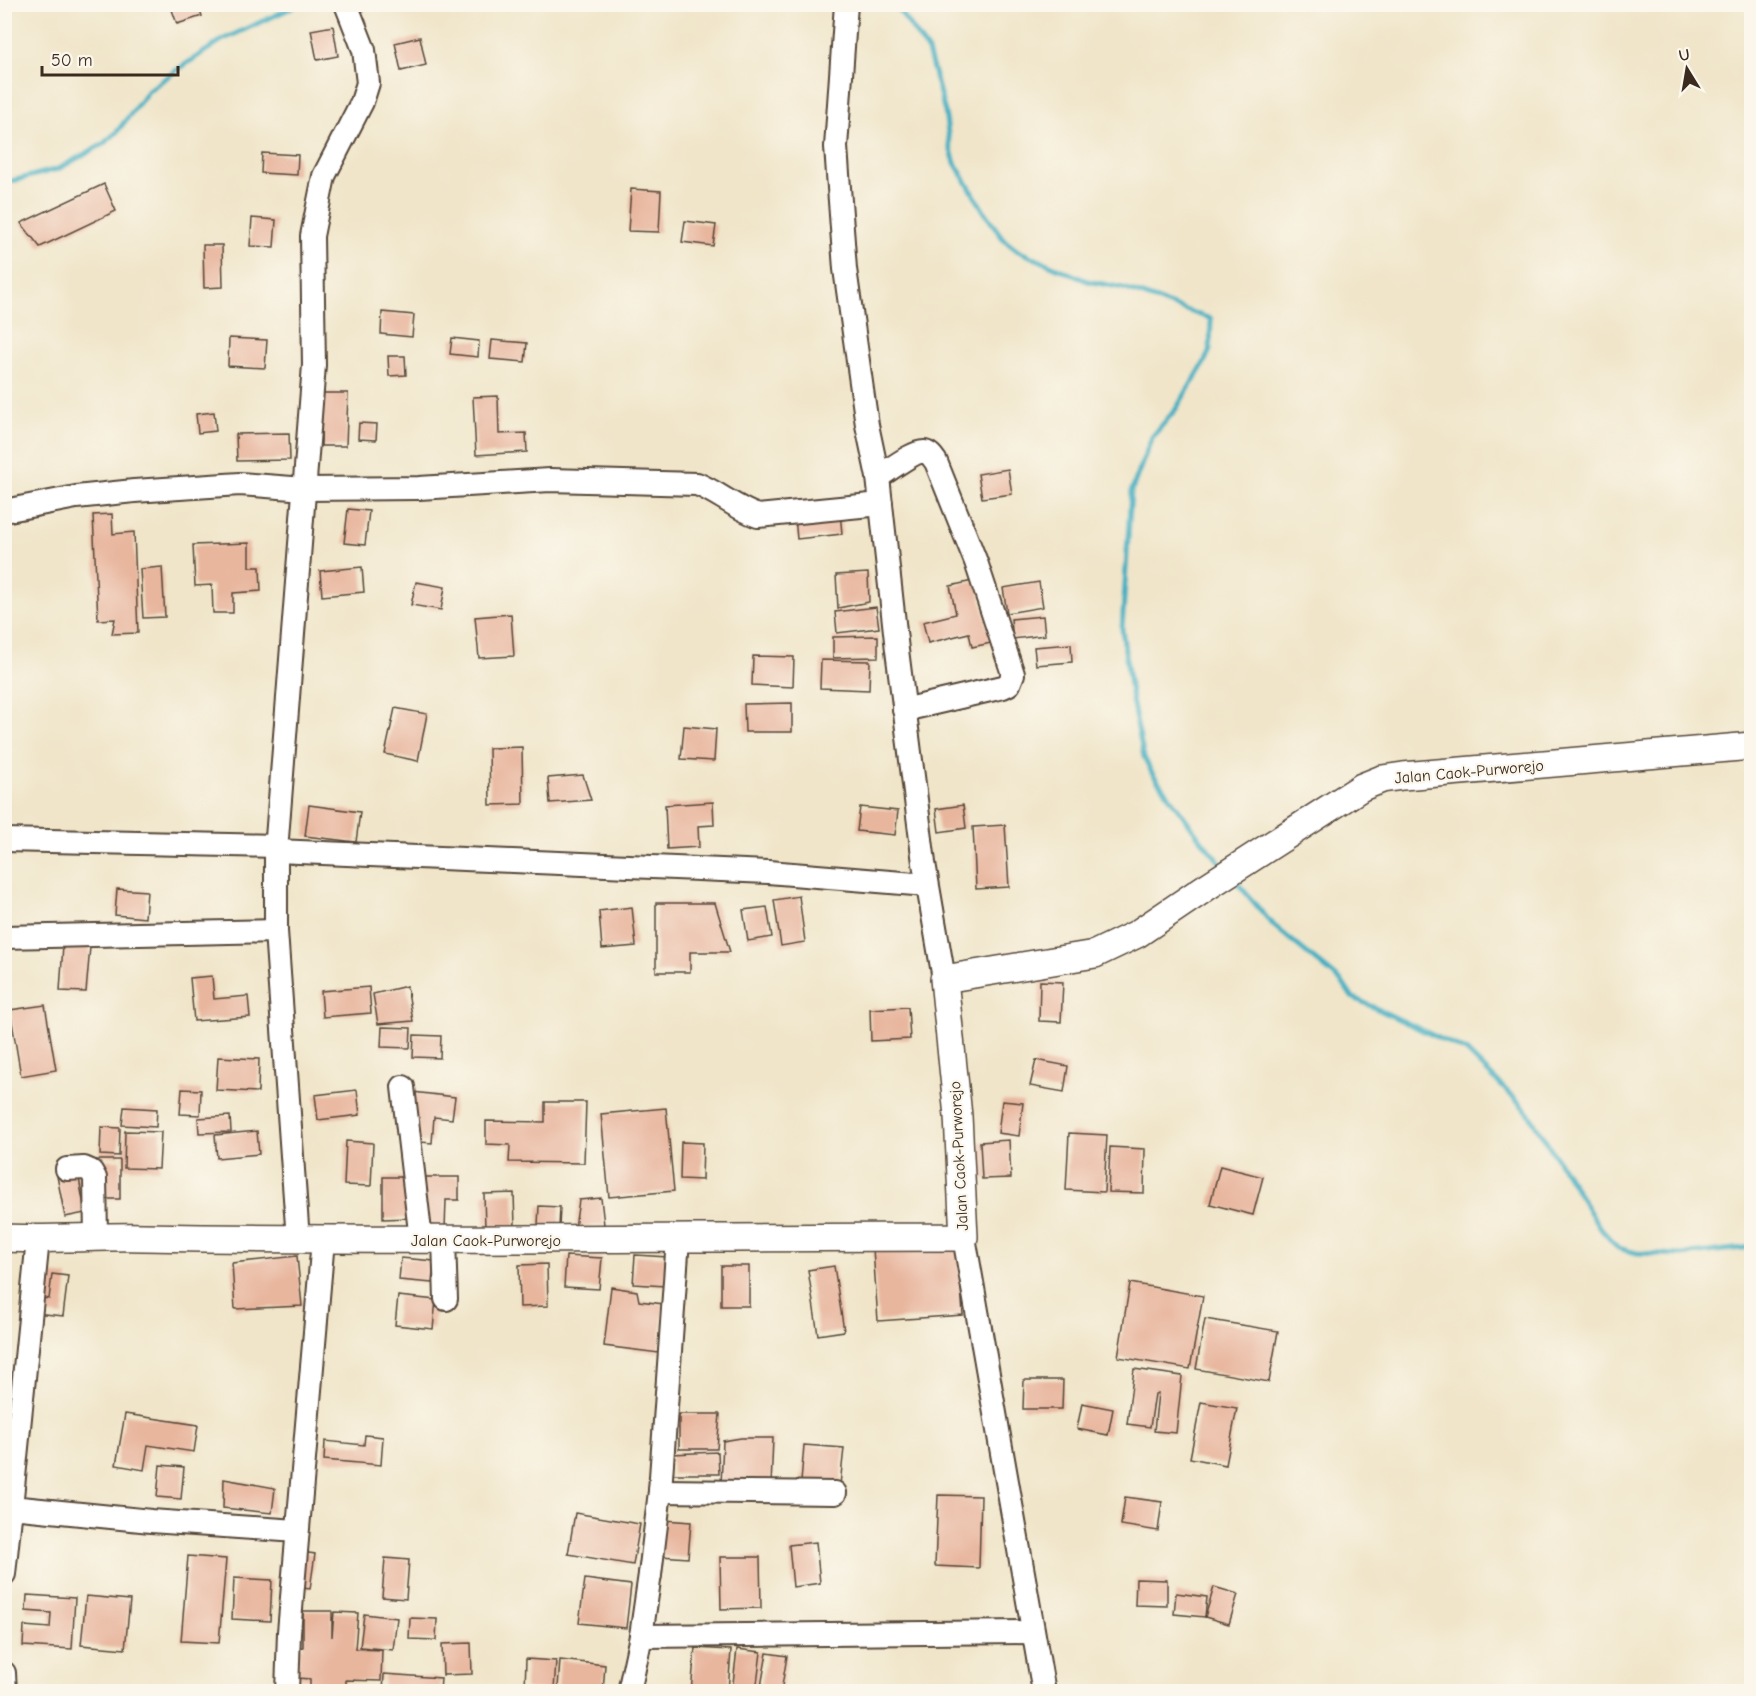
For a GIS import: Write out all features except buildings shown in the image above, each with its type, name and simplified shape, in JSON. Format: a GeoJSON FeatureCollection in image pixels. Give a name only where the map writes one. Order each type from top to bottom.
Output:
{"type":"FeatureCollection","features":[{"type":"Feature","properties":{"kind":"street"},"geometry":{"type":"LineString","coordinates":[[287,1692],[311,1240],[276,931],[276,849],[314,365],[312,236],[324,176],[362,102],[368,83],[364,50],[346,4]]}},
{"type":"Feature","properties":{"kind":"street"},"geometry":{"type":"LineString","coordinates":[[846,5],[837,158],[845,269],[867,425],[878,477],[904,711],[927,885],[944,979]]}},
{"type":"Feature","properties":{"kind":"street"},"geometry":{"type":"LineString","coordinates":[[878,477],[916,453],[929,453],[936,462],[976,562],[1013,674],[1009,684],[1003,687],[904,711]]}},
{"type":"Feature","properties":{"kind":"street"},"geometry":{"type":"LineString","coordinates":[[4,511],[76,497],[186,487],[240,484],[305,489],[419,488],[550,480],[697,484],[711,490],[741,510],[758,516],[881,504]]}},
{"type":"Feature","properties":{"kind":"street","name":"Jalan Caok-Purworejo"},"geometry":{"type":"LineString","coordinates":[[4,1238],[96,1236],[432,1240],[964,1237],[958,1116],[944,979],[1095,954],[1137,934],[1362,787],[1382,779],[1752,746]]}},
{"type":"Feature","properties":{"kind":"street"},"geometry":{"type":"LineString","coordinates":[[4,840],[276,849],[768,872],[927,885]]}},
{"type":"Feature","properties":{"kind":"street"},"geometry":{"type":"LineString","coordinates":[[4,937],[276,931]]}},
{"type":"Feature","properties":{"kind":"street"},"geometry":{"type":"LineString","coordinates":[[403,1087],[432,1240],[446,1299]]}},
{"type":"Feature","properties":{"kind":"street"},"geometry":{"type":"LineString","coordinates":[[67,1169],[84,1168],[92,1171],[95,1178],[96,1236]]}},
{"type":"Feature","properties":{"kind":"street"},"geometry":{"type":"LineString","coordinates":[[964,1237],[1044,1692]]}},
{"type":"Feature","properties":{"kind":"street"},"geometry":{"type":"LineString","coordinates":[[4,1574],[38,1239]]}},
{"type":"Feature","properties":{"kind":"street"},"geometry":{"type":"LineString","coordinates":[[629,1692],[641,1636],[660,1491],[678,1239]]}},
{"type":"Feature","properties":{"kind":"street"},"geometry":{"type":"LineString","coordinates":[[660,1491],[835,1492]]}},
{"type":"Feature","properties":{"kind":"street"},"geometry":{"type":"LineString","coordinates":[[11,1507],[151,1521],[297,1531]]}},
{"type":"Feature","properties":{"kind":"street"},"geometry":{"type":"LineString","coordinates":[[641,1636],[1033,1632]]}},
{"type":"Feature","properties":{"kind":"street"},"geometry":{"type":"LineString","coordinates":[[4,1673],[5,1692]]}},
{"type":"Feature","properties":{"kind":"waterway"},"geometry":{"type":"LineString","coordinates":[[4,183],[58,169],[103,144],[116,133],[149,90],[177,70],[222,40],[300,4]]}},
{"type":"Feature","properties":{"kind":"waterway"},"geometry":{"type":"LineString","coordinates":[[895,4],[928,51],[945,112],[950,147],[955,163],[1004,240],[1018,251],[1087,281],[1123,288],[1211,319],[1210,350],[1176,409],[1152,437],[1131,492],[1122,629],[1132,700],[1144,757],[1152,773],[1224,867]]}},
{"type":"Feature","properties":{"kind":"waterway"},"geometry":{"type":"LineString","coordinates":[[1234,879],[1273,925],[1342,982],[1352,997],[1466,1051],[1527,1111],[1600,1228],[1618,1248],[1637,1253],[1682,1255],[1752,1247]]}}]}
